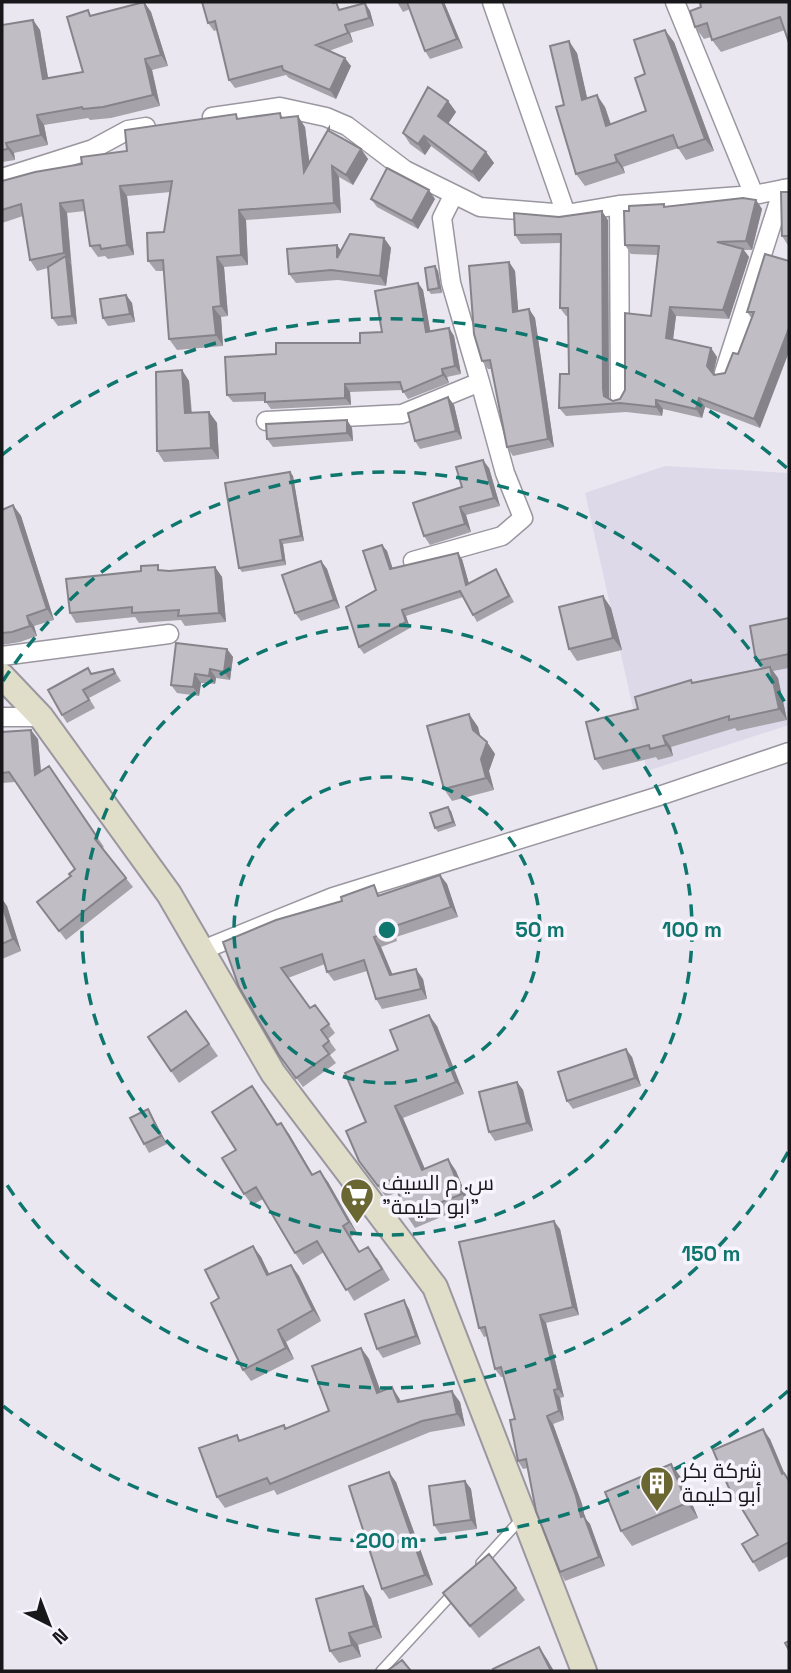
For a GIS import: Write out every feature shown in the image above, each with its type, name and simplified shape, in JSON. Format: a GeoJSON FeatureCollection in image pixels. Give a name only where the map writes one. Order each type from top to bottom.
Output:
{"type":"FeatureCollection","features":[{"type":"Feature","properties":{"kind":"street"},"geometry":{"type":"LineString","coordinates":[[492,2],[566,214]]}},
{"type":"Feature","properties":{"kind":"street"},"geometry":{"type":"LineString","coordinates":[[675,2],[754,195]]}},
{"type":"Feature","properties":{"kind":"street"},"geometry":{"type":"LineString","coordinates":[[197,120],[280,107],[326,117],[346,126],[405,170],[480,207],[566,214],[619,205],[754,195],[786,189],[724,373]]}},
{"type":"Feature","properties":{"kind":"street"},"geometry":{"type":"LineString","coordinates":[[2,178],[93,149],[128,130],[170,124]]}},
{"type":"Feature","properties":{"kind":"street"},"geometry":{"type":"LineString","coordinates":[[413,561],[502,536],[523,518],[505,473],[451,283],[442,218],[453,196]]}},
{"type":"Feature","properties":{"kind":"street"},"geometry":{"type":"LineString","coordinates":[[619,205],[621,398]]}},
{"type":"Feature","properties":{"kind":"street"},"geometry":{"type":"LineString","coordinates":[[266,421],[402,414],[480,382]]}},
{"type":"Feature","properties":{"kind":"street"},"geometry":{"type":"LineString","coordinates":[[2,656],[169,634]]}},
{"type":"Feature","properties":{"kind":"street"},"geometry":{"type":"LineString","coordinates":[[2,676],[41,717],[169,894],[273,1073],[435,1287],[584,1671]]}},
{"type":"Feature","properties":{"kind":"street"},"geometry":{"type":"LineString","coordinates":[[2,717],[41,717]]}},
{"type":"Feature","properties":{"kind":"street"},"geometry":{"type":"LineString","coordinates":[[200,951],[333,897],[656,797],[789,752]]}},
{"type":"Feature","properties":{"kind":"lane"},"geometry":{"type":"LineString","coordinates":[[471,1574],[525,1515]]}},
{"type":"Feature","properties":{"kind":"lane"},"geometry":{"type":"LineString","coordinates":[[381,1671],[462,1583]]}},
{"type":"Feature","properties":{"kind":"shaded area"},"geometry":{"type":"Polygon","coordinates":[[[665,466],[789,473],[789,725],[647,771],[585,493],[665,466]]]}},
{"type":"Feature","properties":{"kind":"building"},"geometry":{"type":"Polygon","coordinates":[[[144,2],[161,55],[145,59],[153,95],[103,107],[82,107],[37,115],[41,135],[6,143],[8,149],[2,150],[2,25],[33,20],[43,79],[83,72],[67,17],[88,10],[90,16],[144,2]]]}},
{"type":"Feature","properties":{"kind":"building"},"geometry":{"type":"Polygon","coordinates":[[[202,2],[336,2],[339,10],[365,3],[369,18],[345,25],[348,33],[316,45],[345,58],[330,90],[283,70],[282,66],[229,80],[215,21],[208,23],[202,2]]]}},
{"type":"Feature","properties":{"kind":"building"},"geometry":{"type":"Polygon","coordinates":[[[407,2],[442,2],[457,39],[425,51],[407,2]]]}},
{"type":"Feature","properties":{"kind":"building"},"geometry":{"type":"Polygon","coordinates":[[[789,2],[789,43],[780,17],[712,40],[707,23],[695,27],[690,11],[701,7],[700,3],[789,2]]]}},
{"type":"Feature","properties":{"kind":"building"},"geometry":{"type":"Polygon","coordinates":[[[665,30],[705,139],[678,148],[673,135],[615,155],[617,162],[576,174],[556,107],[564,105],[550,46],[569,41],[582,100],[597,95],[606,126],[646,111],[635,78],[645,74],[634,40],[665,30]]]}},
{"type":"Feature","properties":{"kind":"building"},"geometry":{"type":"Polygon","coordinates":[[[428,87],[448,101],[438,116],[486,152],[472,172],[424,136],[418,144],[403,133],[428,87]]]}},
{"type":"Feature","properties":{"kind":"building"},"geometry":{"type":"Polygon","coordinates":[[[280,113],[281,118],[298,116],[304,172],[329,128],[329,131],[361,149],[346,175],[332,166],[334,203],[239,210],[241,255],[217,257],[221,306],[213,307],[216,335],[169,339],[163,260],[148,261],[147,233],[164,232],[172,181],[120,186],[127,245],[101,249],[100,245],[90,246],[83,200],[60,203],[64,253],[30,260],[21,204],[2,210],[2,181],[82,164],[81,157],[127,151],[125,130],[236,114],[237,119],[280,113]]]}},
{"type":"Feature","properties":{"kind":"building"},"geometry":{"type":"Polygon","coordinates":[[[387,168],[429,190],[412,221],[371,199],[387,168]]]}},
{"type":"Feature","properties":{"kind":"building"},"geometry":{"type":"Polygon","coordinates":[[[781,192],[789,192],[789,236],[782,236],[781,192]]]}},
{"type":"Feature","properties":{"kind":"building"},"geometry":{"type":"Polygon","coordinates":[[[743,198],[756,200],[746,241],[717,242],[743,249],[723,310],[670,307],[666,338],[711,348],[707,366],[714,375],[725,373],[733,353],[738,354],[754,312],[747,312],[765,254],[789,261],[789,328],[754,419],[699,398],[696,409],[656,400],[656,407],[620,403],[559,408],[560,374],[569,374],[568,308],[560,308],[561,234],[515,235],[514,213],[559,217],[602,211],[603,389],[604,396],[613,401],[620,399],[625,390],[625,313],[651,316],[659,246],[625,245],[624,211],[629,211],[629,206],[664,204],[664,207],[743,198]]]}},
{"type":"Feature","properties":{"kind":"building"},"geometry":{"type":"Polygon","coordinates":[[[350,234],[384,238],[380,276],[331,270],[289,274],[287,249],[337,245],[337,258],[350,234]]]}},
{"type":"Feature","properties":{"kind":"building"},"geometry":{"type":"Polygon","coordinates":[[[66,256],[72,316],[52,318],[48,267],[66,256]]]}},
{"type":"Feature","properties":{"kind":"building"},"geometry":{"type":"Polygon","coordinates":[[[509,262],[513,312],[529,309],[548,439],[507,447],[490,360],[482,361],[474,334],[469,266],[509,262]]]}},
{"type":"Feature","properties":{"kind":"building"},"geometry":{"type":"Polygon","coordinates":[[[435,266],[439,288],[428,290],[425,268],[435,266]]]}},
{"type":"Feature","properties":{"kind":"building"},"geometry":{"type":"Polygon","coordinates":[[[418,283],[426,332],[449,328],[455,366],[442,369],[443,375],[403,392],[400,382],[345,384],[345,398],[265,402],[265,393],[227,395],[225,357],[276,354],[276,343],[360,343],[360,333],[382,332],[375,291],[418,283]]]}},
{"type":"Feature","properties":{"kind":"building"},"geometry":{"type":"Polygon","coordinates":[[[126,295],[130,314],[103,318],[100,299],[126,295]]]}},
{"type":"Feature","properties":{"kind":"building"},"geometry":{"type":"Polygon","coordinates":[[[182,370],[185,413],[209,412],[211,448],[157,451],[156,372],[182,370]]]}},
{"type":"Feature","properties":{"kind":"building"},"geometry":{"type":"Polygon","coordinates":[[[448,397],[456,431],[415,441],[408,413],[448,397]]]}},
{"type":"Feature","properties":{"kind":"building"},"geometry":{"type":"Polygon","coordinates":[[[347,420],[347,433],[267,439],[266,424],[347,420]]]}},
{"type":"Feature","properties":{"kind":"building"},"geometry":{"type":"Polygon","coordinates":[[[483,460],[494,498],[460,507],[465,524],[424,536],[413,503],[462,487],[456,467],[483,460]]]}},
{"type":"Feature","properties":{"kind":"building"},"geometry":{"type":"Polygon","coordinates":[[[290,472],[301,536],[280,540],[283,560],[239,568],[225,483],[290,472]]]}},
{"type":"Feature","properties":{"kind":"building"},"geometry":{"type":"Polygon","coordinates":[[[13,505],[47,609],[27,616],[30,626],[2,633],[2,510],[13,505]]]}},
{"type":"Feature","properties":{"kind":"building"},"geometry":{"type":"Polygon","coordinates":[[[382,545],[390,569],[458,553],[466,585],[496,569],[509,596],[473,615],[460,591],[402,610],[406,622],[359,647],[346,607],[376,590],[363,551],[382,545]]]}},
{"type":"Feature","properties":{"kind":"building"},"geometry":{"type":"Polygon","coordinates":[[[321,561],[334,600],[295,613],[282,575],[321,561]]]}},
{"type":"Feature","properties":{"kind":"building"},"geometry":{"type":"Polygon","coordinates":[[[158,565],[158,570],[169,571],[215,567],[219,613],[178,616],[179,610],[132,613],[132,607],[70,613],[66,579],[141,571],[141,566],[158,565]]]}},
{"type":"Feature","properties":{"kind":"building"},"geometry":{"type":"Polygon","coordinates":[[[603,596],[613,638],[569,649],[559,607],[603,596]]]}},
{"type":"Feature","properties":{"kind":"building"},"geometry":{"type":"Polygon","coordinates":[[[789,618],[789,654],[756,661],[750,626],[789,618]]]}},
{"type":"Feature","properties":{"kind":"building"},"geometry":{"type":"Polygon","coordinates":[[[176,643],[227,649],[224,672],[210,669],[209,676],[195,674],[193,687],[171,685],[176,643]]]}},
{"type":"Feature","properties":{"kind":"building"},"geometry":{"type":"Polygon","coordinates":[[[770,667],[779,709],[729,720],[729,716],[663,736],[666,745],[650,749],[649,745],[595,759],[586,722],[638,709],[635,697],[691,680],[692,683],[770,667]]]}},
{"type":"Feature","properties":{"kind":"building"},"geometry":{"type":"Polygon","coordinates":[[[88,668],[91,674],[113,669],[115,673],[83,690],[89,700],[62,715],[48,690],[88,668]]]}},
{"type":"Feature","properties":{"kind":"building"},"geometry":{"type":"Polygon","coordinates":[[[469,714],[473,730],[487,742],[481,759],[486,778],[444,789],[427,726],[469,714]]]}},
{"type":"Feature","properties":{"kind":"building"},"geometry":{"type":"Polygon","coordinates":[[[31,730],[35,775],[49,766],[97,837],[95,839],[126,878],[59,931],[37,902],[71,876],[69,874],[75,869],[9,772],[2,773],[2,732],[31,730]]]}},
{"type":"Feature","properties":{"kind":"building"},"geometry":{"type":"Polygon","coordinates":[[[448,807],[453,822],[435,828],[430,813],[448,807]]]}},
{"type":"Feature","properties":{"kind":"building"},"geometry":{"type":"Polygon","coordinates":[[[440,875],[451,907],[389,928],[391,931],[374,937],[390,975],[416,969],[421,989],[376,999],[364,960],[327,972],[322,954],[281,968],[310,1008],[315,1005],[329,1024],[321,1030],[329,1041],[323,1046],[329,1054],[296,1078],[279,1055],[239,987],[223,942],[276,920],[342,901],[341,897],[374,885],[378,896],[440,875]]]}},
{"type":"Feature","properties":{"kind":"building"},"geometry":{"type":"Polygon","coordinates":[[[2,905],[13,939],[2,944],[2,905]]]}},
{"type":"Feature","properties":{"kind":"building"},"geometry":{"type":"Polygon","coordinates":[[[186,1011],[209,1044],[171,1071],[148,1037],[186,1011]]]}},
{"type":"Feature","properties":{"kind":"building"},"geometry":{"type":"Polygon","coordinates":[[[429,1015],[456,1082],[395,1106],[422,1170],[448,1159],[462,1194],[407,1216],[393,1179],[378,1186],[359,1161],[346,1131],[366,1122],[345,1073],[398,1050],[390,1030],[429,1015]]]}},
{"type":"Feature","properties":{"kind":"building"},"geometry":{"type":"Polygon","coordinates":[[[626,1049],[635,1078],[567,1101],[558,1072],[626,1049]]]}},
{"type":"Feature","properties":{"kind":"building"},"geometry":{"type":"Polygon","coordinates":[[[517,1082],[527,1123],[489,1132],[479,1092],[517,1082]]]}},
{"type":"Feature","properties":{"kind":"building"},"geometry":{"type":"Polygon","coordinates":[[[252,1086],[277,1125],[281,1123],[312,1175],[320,1171],[349,1222],[343,1226],[359,1252],[368,1247],[382,1269],[346,1290],[317,1241],[295,1253],[256,1187],[244,1194],[222,1158],[236,1150],[212,1112],[252,1086]]]}},
{"type":"Feature","properties":{"kind":"building"},"geometry":{"type":"Polygon","coordinates":[[[148,1109],[161,1136],[144,1144],[130,1118],[148,1109]]]}},
{"type":"Feature","properties":{"kind":"building"},"geometry":{"type":"Polygon","coordinates":[[[554,1221],[573,1307],[540,1315],[558,1389],[554,1390],[559,1411],[547,1416],[581,1517],[584,1516],[599,1557],[560,1572],[536,1511],[526,1459],[518,1461],[510,1420],[515,1419],[501,1367],[495,1369],[485,1327],[479,1328],[459,1242],[554,1221]]]}},
{"type":"Feature","properties":{"kind":"building"},"geometry":{"type":"Polygon","coordinates":[[[253,1246],[267,1275],[291,1265],[313,1310],[278,1330],[286,1348],[243,1370],[211,1303],[219,1298],[205,1270],[253,1246]]]}},
{"type":"Feature","properties":{"kind":"building"},"geometry":{"type":"Polygon","coordinates":[[[404,1300],[416,1336],[377,1349],[365,1314],[404,1300]]]}},
{"type":"Feature","properties":{"kind":"building"},"geometry":{"type":"Polygon","coordinates":[[[361,1348],[377,1393],[392,1387],[398,1402],[452,1391],[457,1414],[422,1421],[270,1484],[267,1478],[217,1497],[199,1448],[237,1435],[239,1441],[284,1425],[285,1429],[329,1411],[312,1366],[361,1348]]]}},
{"type":"Feature","properties":{"kind":"building"},"geometry":{"type":"Polygon","coordinates":[[[763,1429],[782,1474],[784,1473],[789,1481],[789,1542],[753,1562],[742,1544],[758,1535],[728,1486],[713,1450],[763,1429]]]}},
{"type":"Feature","properties":{"kind":"building"},"geometry":{"type":"Polygon","coordinates":[[[671,1464],[687,1503],[621,1531],[605,1492],[671,1464]]]}},
{"type":"Feature","properties":{"kind":"building"},"geometry":{"type":"Polygon","coordinates":[[[389,1472],[425,1575],[382,1589],[349,1486],[389,1472]]]}},
{"type":"Feature","properties":{"kind":"building"},"geometry":{"type":"Polygon","coordinates":[[[465,1481],[471,1520],[434,1525],[429,1486],[465,1481]]]}},
{"type":"Feature","properties":{"kind":"building"},"geometry":{"type":"Polygon","coordinates":[[[489,1554],[516,1588],[470,1626],[443,1593],[489,1554]]]}},
{"type":"Feature","properties":{"kind":"building"},"geometry":{"type":"Polygon","coordinates":[[[363,1586],[374,1626],[349,1633],[352,1645],[330,1651],[316,1599],[363,1586]]]}},
{"type":"Feature","properties":{"kind":"building"},"geometry":{"type":"Polygon","coordinates":[[[539,1647],[551,1671],[494,1671],[493,1669],[539,1647]]]}},
{"type":"Feature","properties":{"kind":"building"},"geometry":{"type":"Polygon","coordinates":[[[402,1660],[411,1671],[387,1671],[402,1660]]]}},
{"type":"Feature","properties":{"kind":"place","name":"س. م السيف \"ابو حليمة\""},"geometry":{"type":"Point","coordinates":[357,1225]}},
{"type":"Feature","properties":{"kind":"place","name":"شركة بكر أبو حليمة"},"geometry":{"type":"Point","coordinates":[657,1513]}}]}
